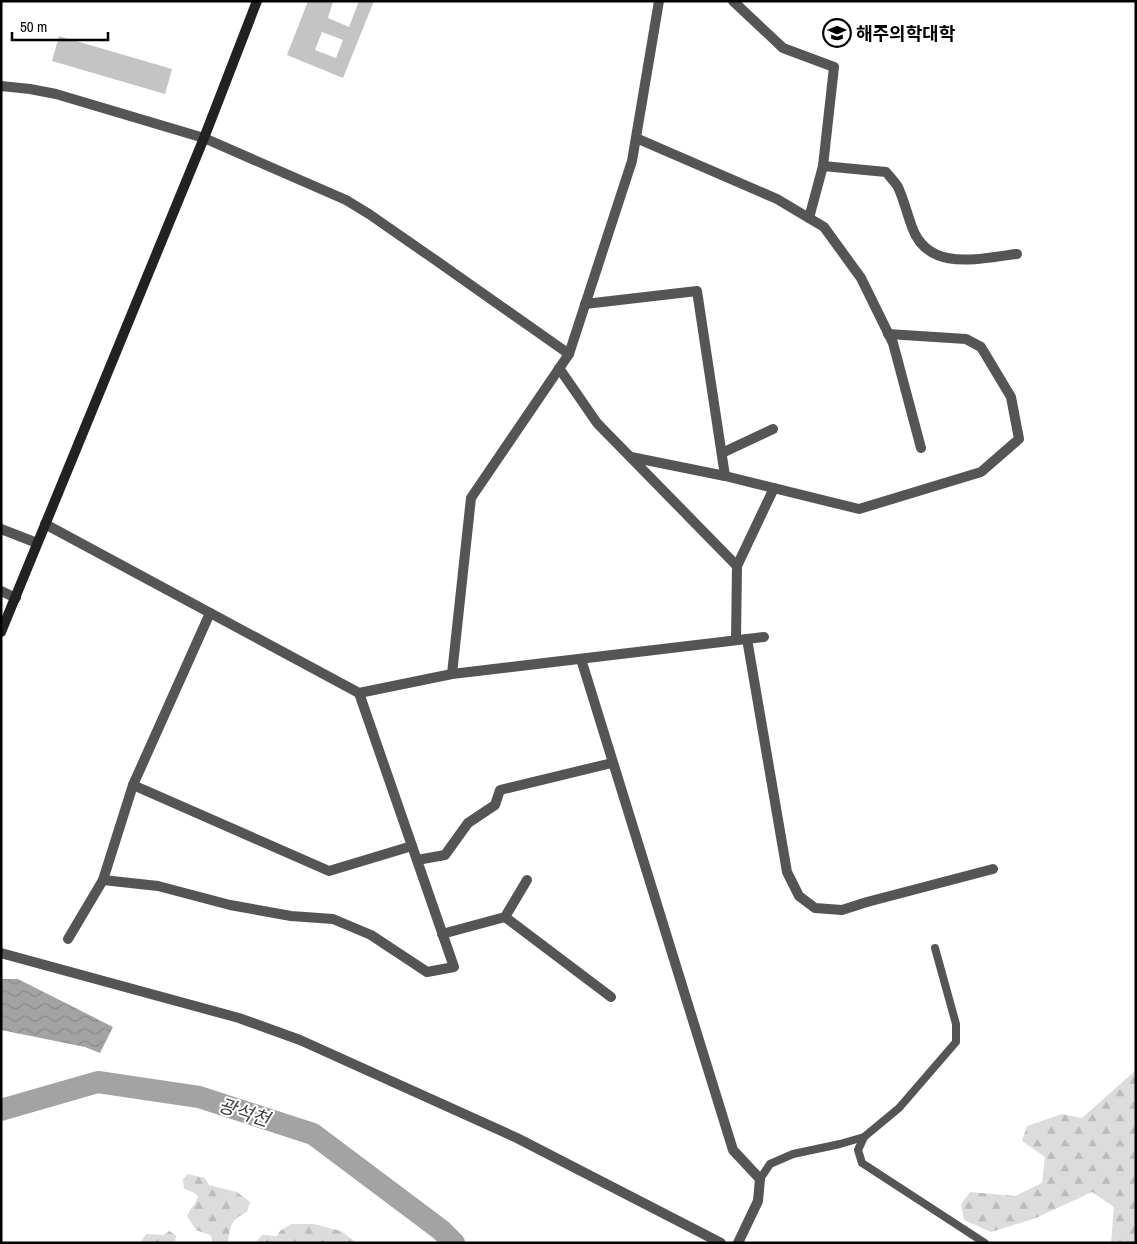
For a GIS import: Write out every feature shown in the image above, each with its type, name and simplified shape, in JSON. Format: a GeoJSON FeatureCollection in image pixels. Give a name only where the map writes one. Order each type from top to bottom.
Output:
{"type":"FeatureCollection","features":[{"type":"Feature","properties":{"kind":"main road"},"geometry":{"type":"LineString","coordinates":[[1,632],[204,138],[257,1]]}},
{"type":"Feature","properties":{"kind":"street"},"geometry":{"type":"LineString","coordinates":[[452,674],[471,498],[569,354],[632,161],[659,1]]}},
{"type":"Feature","properties":{"kind":"street"},"geometry":{"type":"LineString","coordinates":[[733,1],[783,48],[834,67],[822,166],[809,218]]}},
{"type":"Feature","properties":{"kind":"street"},"geometry":{"type":"LineString","coordinates":[[1,86],[56,94],[204,138],[346,200],[369,214],[569,354]]}},
{"type":"Feature","properties":{"kind":"street"},"geometry":{"type":"LineString","coordinates":[[636,138],[776,199],[824,227],[861,278],[893,343],[922,448]]}},
{"type":"Feature","properties":{"kind":"street"},"geometry":{"type":"LineString","coordinates":[[822,166],[886,172],[898,186],[913,230],[925,248],[943,258],[962,260],[1017,254]]}},
{"type":"Feature","properties":{"kind":"street"},"geometry":{"type":"LineString","coordinates":[[585,304],[697,291],[726,476]]}},
{"type":"Feature","properties":{"kind":"street"},"geometry":{"type":"LineString","coordinates":[[631,457],[726,476],[859,508],[980,472],[1019,440],[1010,397],[981,348],[966,339],[888,334]]}},
{"type":"Feature","properties":{"kind":"street"},"geometry":{"type":"LineString","coordinates":[[559,368],[597,423],[738,566]]}},
{"type":"Feature","properties":{"kind":"street"},"geometry":{"type":"LineString","coordinates":[[722,453],[773,429]]}},
{"type":"Feature","properties":{"kind":"street"},"geometry":{"type":"LineString","coordinates":[[736,640],[738,566],[774,488]]}},
{"type":"Feature","properties":{"kind":"street"},"geometry":{"type":"LineString","coordinates":[[45,524],[359,693],[452,674],[764,637]]}},
{"type":"Feature","properties":{"kind":"street"},"geometry":{"type":"LineString","coordinates":[[1,529],[37,543]]}},
{"type":"Feature","properties":{"kind":"street"},"geometry":{"type":"LineString","coordinates":[[1,591],[16,598]]}},
{"type":"Feature","properties":{"kind":"street"},"geometry":{"type":"LineString","coordinates":[[68,939],[103,880],[133,785],[210,613]]}},
{"type":"Feature","properties":{"kind":"street"},"geometry":{"type":"LineString","coordinates":[[747,639],[787,872],[799,896],[815,908],[842,910],[993,869]]}},
{"type":"Feature","properties":{"kind":"street"},"geometry":{"type":"LineString","coordinates":[[580,659],[733,1150],[760,1180],[758,1201],[738,1243]]}},
{"type":"Feature","properties":{"kind":"street"},"geometry":{"type":"LineString","coordinates":[[103,880],[158,886],[230,905],[291,916],[333,919],[371,935],[427,972],[454,967],[359,693]]}},
{"type":"Feature","properties":{"kind":"street"},"geometry":{"type":"LineString","coordinates":[[417,860],[445,855],[468,823],[495,805],[500,790],[612,763]]}},
{"type":"Feature","properties":{"kind":"street"},"geometry":{"type":"LineString","coordinates":[[133,785],[329,871],[412,846]]}},
{"type":"Feature","properties":{"kind":"street"},"geometry":{"type":"LineString","coordinates":[[442,934],[505,917],[527,880]]}},
{"type":"Feature","properties":{"kind":"street"},"geometry":{"type":"LineString","coordinates":[[505,917],[612,997]]}},
{"type":"Feature","properties":{"kind":"street"},"geometry":{"type":"LineString","coordinates":[[1,953],[239,1018],[300,1040],[325,1053],[517,1138],[721,1243]]}},
{"type":"Feature","properties":{"kind":"lane"},"geometry":{"type":"LineString","coordinates":[[760,1180],[770,1164],[793,1154],[864,1137],[899,1108],[956,1042],[956,1024],[935,948]]}},
{"type":"Feature","properties":{"kind":"lane"},"geometry":{"type":"LineString","coordinates":[[864,1137],[858,1150],[862,1163],[985,1243]]}},
{"type":"Feature","properties":{"kind":"green space"},"geometry":{"type":"Polygon","coordinates":[[[1136,1070],[1136,1243],[1111,1243],[1114,1207],[1092,1192],[1036,1218],[991,1232],[964,1220],[961,1204],[970,1192],[1015,1196],[1042,1183],[1045,1157],[1022,1141],[1027,1126],[1062,1114],[1082,1118],[1136,1070]]]}},
{"type":"Feature","properties":{"kind":"green space"},"geometry":{"type":"Polygon","coordinates":[[[188,1174],[205,1178],[209,1185],[237,1192],[250,1202],[247,1212],[232,1224],[228,1243],[212,1243],[210,1235],[196,1230],[187,1216],[198,1196],[184,1189],[183,1179],[188,1174]]]}},
{"type":"Feature","properties":{"kind":"green space"},"geometry":{"type":"Polygon","coordinates":[[[291,1224],[314,1224],[341,1231],[357,1243],[255,1243],[262,1235],[277,1236],[280,1231],[291,1224]]]}},
{"type":"Feature","properties":{"kind":"green space"},"geometry":{"type":"Polygon","coordinates":[[[169,1231],[176,1235],[175,1243],[140,1243],[146,1234],[163,1235],[169,1231]]]}},
{"type":"Feature","properties":{"kind":"water"},"geometry":{"type":"Polygon","coordinates":[[[1,979],[18,979],[113,1027],[100,1053],[85,1047],[1,1030],[1,979]]]}},
{"type":"Feature","properties":{"kind":"building"},"geometry":{"type":"Polygon","coordinates":[[[308,1],[333,1],[328,18],[349,27],[359,1],[374,1],[343,78],[287,55],[308,1]],[[322,32],[315,50],[336,58],[343,40],[322,32]]]}},
{"type":"Feature","properties":{"kind":"building"},"geometry":{"type":"Polygon","coordinates":[[[59,36],[172,69],[165,94],[52,61],[59,36]]]}},
{"type":"Feature","properties":{"kind":"waterway","name":"광석천"},"geometry":{"type":"LineString","coordinates":[[1,1110],[98,1082],[199,1097],[313,1134],[441,1230],[454,1243]]}},
{"type":"Feature","properties":{"kind":"place","name":"해주의학대학"},"geometry":{"type":"Point","coordinates":[837,33]}}]}
